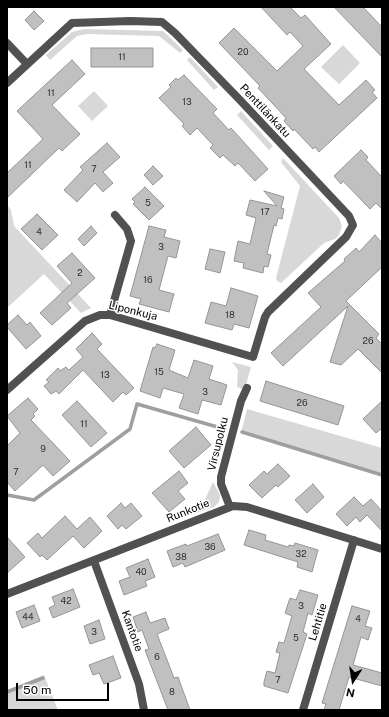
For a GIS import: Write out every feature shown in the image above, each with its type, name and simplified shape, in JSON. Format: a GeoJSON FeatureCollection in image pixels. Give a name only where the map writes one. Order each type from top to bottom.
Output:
{"type":"FeatureCollection","features":[{"type":"Feature","properties":{"kind":"street","name":"Penttilänkatu"},"geometry":{"type":"LineString","coordinates":[[7,83],[72,23],[130,21],[162,22],[208,66],[349,216],[353,225],[346,237],[268,312],[253,357]]}},
{"type":"Feature","properties":{"kind":"street"},"geometry":{"type":"LineString","coordinates":[[7,43],[27,64]]}},
{"type":"Feature","properties":{"kind":"street"},"geometry":{"type":"LineString","coordinates":[[110,315],[131,240],[127,229],[115,215]]}},
{"type":"Feature","properties":{"kind":"street","name":"Liponkuja"},"geometry":{"type":"LineString","coordinates":[[7,390],[85,321],[95,316],[110,315],[253,357]]}},
{"type":"Feature","properties":{"kind":"street","name":"Virsupolku"},"geometry":{"type":"LineString","coordinates":[[230,506],[221,484],[221,477],[241,401],[248,388]]}},
{"type":"Feature","properties":{"kind":"street","name":"Runkotie"},"geometry":{"type":"LineString","coordinates":[[7,594],[94,561],[230,506],[247,507],[382,549]]}},
{"type":"Feature","properties":{"kind":"street","name":"Lehtitie"},"geometry":{"type":"LineString","coordinates":[[303,710],[354,540]]}},
{"type":"Feature","properties":{"kind":"street","name":"Kantotie"},"geometry":{"type":"LineString","coordinates":[[94,561],[139,684],[144,710]]}},
{"type":"Feature","properties":{"kind":"shaded area"},"geometry":{"type":"Polygon","coordinates":[[[84,29],[163,31],[183,50],[180,53],[159,36],[87,34],[77,36],[50,60],[46,55],[72,32],[84,29]]]}},
{"type":"Feature","properties":{"kind":"shaded area"},"geometry":{"type":"Polygon","coordinates":[[[343,45],[360,63],[339,84],[321,67],[343,45]]]}},
{"type":"Feature","properties":{"kind":"shaded area"},"geometry":{"type":"Polygon","coordinates":[[[190,57],[218,87],[214,90],[187,60],[190,57]]]}},
{"type":"Feature","properties":{"kind":"shaded area"},"geometry":{"type":"Polygon","coordinates":[[[94,91],[108,106],[92,121],[78,106],[94,91]]]}},
{"type":"Feature","properties":{"kind":"shaded area"},"geometry":{"type":"Polygon","coordinates":[[[241,111],[273,146],[269,150],[237,115],[241,111]]]}},
{"type":"Feature","properties":{"kind":"shaded area"},"geometry":{"type":"Polygon","coordinates":[[[283,158],[339,218],[342,226],[339,235],[335,239],[324,243],[281,283],[277,281],[276,278],[300,186],[281,162],[283,158]]]}},
{"type":"Feature","properties":{"kind":"shaded area"},"geometry":{"type":"Polygon","coordinates":[[[7,205],[11,210],[14,226],[91,308],[81,313],[44,274],[7,308],[7,205]]]}},
{"type":"Feature","properties":{"kind":"shaded area"},"geometry":{"type":"Polygon","coordinates":[[[232,362],[251,367],[245,388],[243,389],[237,387],[238,370],[232,362]]]}},
{"type":"Feature","properties":{"kind":"shaded area"},"geometry":{"type":"Polygon","coordinates":[[[247,409],[382,448],[382,475],[241,433],[247,409]]]}},
{"type":"Feature","properties":{"kind":"shaded area"},"geometry":{"type":"Polygon","coordinates":[[[213,482],[220,495],[219,502],[214,507],[193,514],[202,506],[213,482]]]}},
{"type":"Feature","properties":{"kind":"shaded area"},"geometry":{"type":"Polygon","coordinates":[[[44,675],[58,710],[7,710],[7,690],[44,675]]]}},
{"type":"Feature","properties":{"kind":"building"},"geometry":{"type":"Polygon","coordinates":[[[261,7],[290,7],[301,18],[305,15],[331,44],[304,69],[339,105],[366,80],[375,90],[372,92],[377,98],[319,152],[315,147],[313,149],[294,129],[293,131],[284,121],[286,118],[258,88],[260,86],[219,43],[234,28],[277,71],[303,46],[290,32],[287,35],[261,7]]]}},
{"type":"Feature","properties":{"kind":"building"},"geometry":{"type":"Polygon","coordinates":[[[334,7],[363,7],[382,27],[382,57],[334,7]]]}},
{"type":"Feature","properties":{"kind":"building"},"geometry":{"type":"Polygon","coordinates":[[[34,11],[44,21],[34,30],[25,20],[34,11]]]}},
{"type":"Feature","properties":{"kind":"building"},"geometry":{"type":"Polygon","coordinates":[[[91,48],[153,48],[153,67],[91,67],[91,48]]]}},
{"type":"Feature","properties":{"kind":"building"},"geometry":{"type":"Polygon","coordinates":[[[72,60],[85,74],[52,105],[80,134],[62,151],[59,148],[7,198],[7,173],[43,139],[17,111],[72,60]]]}},
{"type":"Feature","properties":{"kind":"building"},"geometry":{"type":"Polygon","coordinates":[[[184,75],[217,109],[213,113],[229,130],[231,128],[268,169],[255,181],[238,163],[235,166],[223,155],[220,158],[210,148],[213,145],[197,128],[190,135],[182,126],[184,124],[159,98],[171,87],[169,85],[176,78],[178,80],[184,75]]]}},
{"type":"Feature","properties":{"kind":"building"},"geometry":{"type":"Polygon","coordinates":[[[107,143],[120,157],[103,172],[113,183],[103,192],[95,183],[77,202],[64,190],[83,170],[80,167],[107,143]]]}},
{"type":"Feature","properties":{"kind":"building"},"geometry":{"type":"Polygon","coordinates":[[[361,150],[368,157],[366,160],[382,177],[382,209],[376,203],[370,209],[343,181],[341,184],[334,176],[361,150]]]}},
{"type":"Feature","properties":{"kind":"building"},"geometry":{"type":"Polygon","coordinates":[[[153,166],[163,176],[153,185],[144,175],[153,166]]]}},
{"type":"Feature","properties":{"kind":"building"},"geometry":{"type":"Polygon","coordinates":[[[145,187],[164,206],[149,220],[133,204],[135,202],[132,199],[145,187]]]}},
{"type":"Feature","properties":{"kind":"building"},"geometry":{"type":"Polygon","coordinates":[[[264,191],[284,197],[281,208],[284,209],[282,219],[278,218],[276,226],[274,225],[267,254],[271,255],[268,267],[264,266],[263,273],[243,268],[244,263],[234,261],[238,241],[250,244],[256,218],[246,215],[250,200],[277,206],[264,191]]]}},
{"type":"Feature","properties":{"kind":"building"},"geometry":{"type":"Polygon","coordinates":[[[37,214],[58,235],[42,250],[21,229],[37,214]]]}},
{"type":"Feature","properties":{"kind":"building"},"geometry":{"type":"Polygon","coordinates":[[[91,226],[97,233],[84,246],[78,239],[91,226]]]}},
{"type":"Feature","properties":{"kind":"building"},"geometry":{"type":"Polygon","coordinates":[[[149,226],[166,230],[164,237],[180,241],[176,258],[168,256],[159,290],[174,294],[169,312],[139,304],[141,299],[130,296],[149,226]]]}},
{"type":"Feature","properties":{"kind":"building"},"geometry":{"type":"Polygon","coordinates":[[[375,235],[382,243],[382,267],[346,301],[379,334],[376,338],[382,344],[382,373],[358,349],[341,365],[330,362],[348,306],[283,366],[271,353],[321,307],[308,293],[345,261],[344,259],[356,248],[359,252],[375,235]]]}},
{"type":"Feature","properties":{"kind":"building"},"geometry":{"type":"Polygon","coordinates":[[[210,249],[225,252],[220,273],[205,269],[210,249]]]}},
{"type":"Feature","properties":{"kind":"building"},"geometry":{"type":"Polygon","coordinates":[[[72,253],[95,278],[67,303],[71,308],[52,325],[40,313],[72,283],[57,266],[72,253]]]}},
{"type":"Feature","properties":{"kind":"building"},"geometry":{"type":"Polygon","coordinates":[[[231,288],[258,296],[249,328],[234,324],[232,330],[205,323],[211,302],[226,306],[231,288]]]}},
{"type":"Feature","properties":{"kind":"building"},"geometry":{"type":"Polygon","coordinates":[[[18,315],[27,325],[30,322],[41,336],[26,349],[7,327],[7,325],[18,315]]]}},
{"type":"Feature","properties":{"kind":"building"},"geometry":{"type":"Polygon","coordinates":[[[92,333],[102,344],[97,349],[134,388],[126,395],[123,392],[113,402],[83,370],[59,394],[56,391],[51,394],[44,386],[49,382],[46,380],[58,368],[60,371],[66,367],[69,370],[83,357],[76,349],[92,333]]]}},
{"type":"Feature","properties":{"kind":"building"},"geometry":{"type":"Polygon","coordinates":[[[157,344],[175,350],[169,370],[188,378],[194,360],[213,366],[209,379],[227,385],[221,405],[202,400],[198,414],[179,408],[184,394],[163,388],[160,398],[140,391],[153,347],[155,348],[157,344]]]}},
{"type":"Feature","properties":{"kind":"building"},"geometry":{"type":"Polygon","coordinates":[[[266,381],[344,406],[338,425],[260,401],[266,381]]]}},
{"type":"Feature","properties":{"kind":"building"},"geometry":{"type":"Polygon","coordinates":[[[28,398],[38,409],[33,414],[35,416],[31,420],[70,461],[53,476],[43,465],[15,491],[7,482],[7,446],[20,433],[7,416],[28,398]]]}},
{"type":"Feature","properties":{"kind":"building"},"geometry":{"type":"Polygon","coordinates":[[[77,401],[107,433],[91,447],[62,415],[77,401]]]}},
{"type":"Feature","properties":{"kind":"building"},"geometry":{"type":"Polygon","coordinates":[[[382,401],[382,428],[376,433],[363,419],[382,401]]]}},
{"type":"Feature","properties":{"kind":"building"},"geometry":{"type":"Polygon","coordinates":[[[196,427],[211,445],[184,468],[169,451],[196,427]]]}},
{"type":"Feature","properties":{"kind":"building"},"geometry":{"type":"Polygon","coordinates":[[[278,464],[290,476],[278,487],[276,485],[262,498],[249,485],[264,471],[267,474],[278,464]]]}},
{"type":"Feature","properties":{"kind":"building"},"geometry":{"type":"Polygon","coordinates":[[[179,471],[188,483],[178,491],[185,499],[169,512],[152,493],[179,471]]]}},
{"type":"Feature","properties":{"kind":"building"},"geometry":{"type":"Polygon","coordinates":[[[313,484],[324,497],[307,513],[295,500],[313,484]]]}},
{"type":"Feature","properties":{"kind":"building"},"geometry":{"type":"Polygon","coordinates":[[[354,497],[363,506],[371,499],[382,511],[382,531],[367,515],[360,522],[356,517],[347,526],[336,514],[354,497]]]}},
{"type":"Feature","properties":{"kind":"building"},"geometry":{"type":"Polygon","coordinates":[[[121,503],[125,508],[131,503],[142,516],[126,529],[122,525],[118,529],[107,516],[121,503]]]}},
{"type":"Feature","properties":{"kind":"building"},"geometry":{"type":"Polygon","coordinates":[[[65,516],[77,529],[90,517],[102,531],[84,548],[73,536],[47,560],[42,555],[40,557],[27,543],[38,533],[42,538],[65,516]]]}},
{"type":"Feature","properties":{"kind":"building"},"geometry":{"type":"Polygon","coordinates":[[[249,530],[266,535],[265,540],[288,547],[289,545],[294,546],[295,543],[318,550],[312,572],[297,567],[298,562],[244,545],[249,530]]]}},
{"type":"Feature","properties":{"kind":"building"},"geometry":{"type":"Polygon","coordinates":[[[218,534],[225,550],[185,567],[183,563],[173,567],[167,551],[186,544],[187,546],[218,534]]]}},
{"type":"Feature","properties":{"kind":"building"},"geometry":{"type":"Polygon","coordinates":[[[7,537],[25,557],[7,573],[7,537]]]}},
{"type":"Feature","properties":{"kind":"building"},"geometry":{"type":"Polygon","coordinates":[[[148,559],[155,577],[145,581],[147,586],[124,595],[119,581],[130,577],[126,568],[148,559]]]}},
{"type":"Feature","properties":{"kind":"building"},"geometry":{"type":"Polygon","coordinates":[[[73,589],[80,607],[53,618],[49,608],[55,605],[52,597],[73,589]]]}},
{"type":"Feature","properties":{"kind":"building"},"geometry":{"type":"Polygon","coordinates":[[[300,590],[318,595],[312,615],[308,613],[303,632],[307,634],[288,693],[264,686],[264,682],[267,671],[275,673],[280,653],[276,652],[279,642],[284,643],[292,616],[285,613],[290,598],[296,600],[300,590]]]}},
{"type":"Feature","properties":{"kind":"building"},"geometry":{"type":"Polygon","coordinates":[[[34,605],[40,621],[22,628],[16,612],[34,605]]]}},
{"type":"Feature","properties":{"kind":"building"},"geometry":{"type":"Polygon","coordinates":[[[352,606],[370,611],[365,626],[372,628],[368,640],[361,637],[353,665],[382,673],[382,686],[349,677],[339,710],[324,710],[326,704],[322,703],[352,606]]]}},
{"type":"Feature","properties":{"kind":"building"},"geometry":{"type":"Polygon","coordinates":[[[146,612],[150,623],[165,618],[169,629],[157,634],[174,678],[178,677],[190,710],[168,710],[145,650],[149,649],[142,630],[138,632],[133,617],[146,612]]]}},
{"type":"Feature","properties":{"kind":"building"},"geometry":{"type":"Polygon","coordinates":[[[99,620],[105,639],[90,644],[84,626],[99,620]]]}},
{"type":"Feature","properties":{"kind":"building"},"geometry":{"type":"Polygon","coordinates":[[[113,656],[121,678],[104,684],[99,673],[93,675],[89,665],[113,656]]]}},
{"type":"Feature","properties":{"kind":"waterway"},"geometry":{"type":"LineString","coordinates":[[7,495],[34,500],[130,429],[137,404],[221,428]]}},
{"type":"Feature","properties":{"kind":"waterway"},"geometry":{"type":"LineString","coordinates":[[242,432],[382,475]]}},
{"type":"Feature","properties":{"kind":"waterway"},"geometry":{"type":"LineString","coordinates":[[7,692],[43,678]]}}]}
